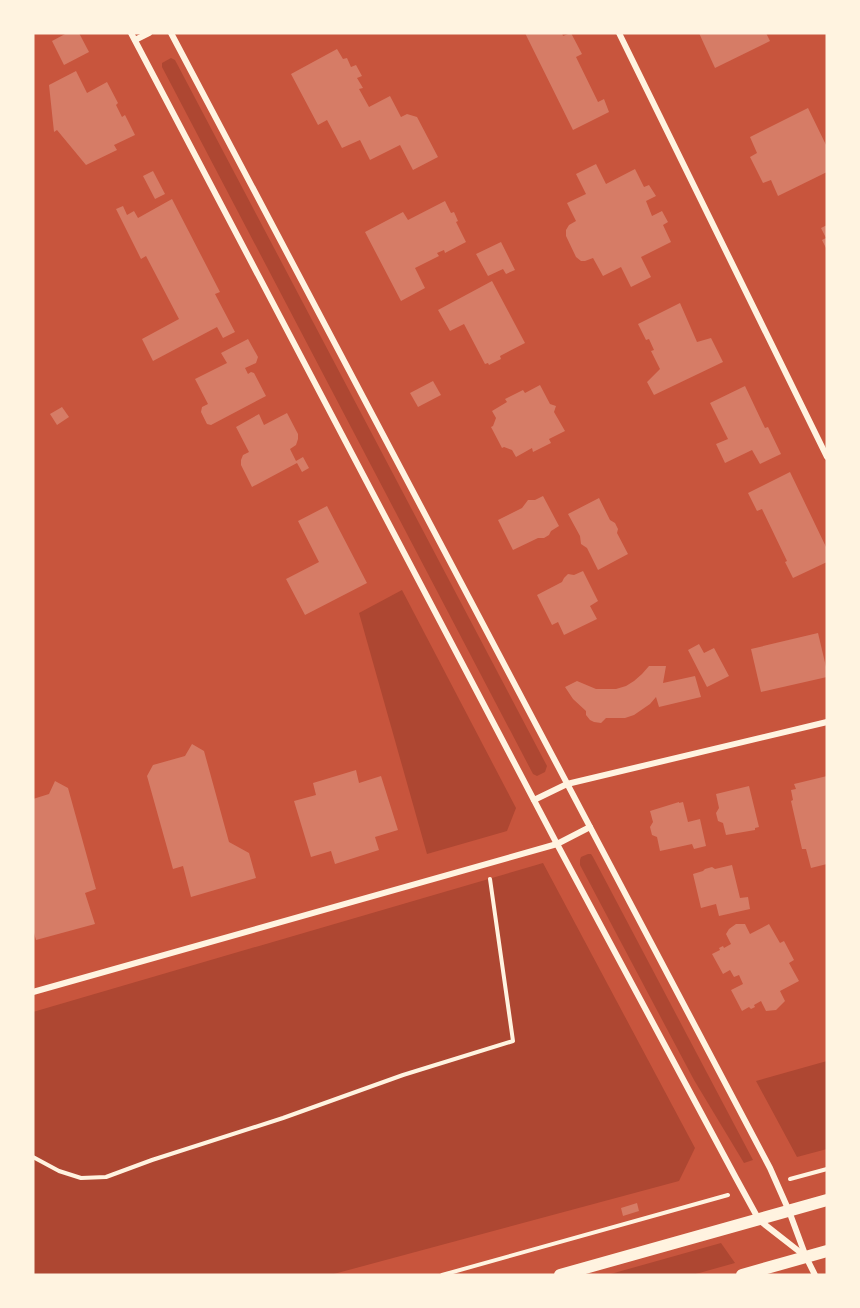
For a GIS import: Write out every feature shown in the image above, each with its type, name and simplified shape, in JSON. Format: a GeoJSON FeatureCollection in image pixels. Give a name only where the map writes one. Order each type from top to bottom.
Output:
{"type":"FeatureCollection","features":[{"type":"Feature","properties":{"kind":"main road"},"geometry":{"type":"LineString","coordinates":[[560,1275],[827,1200]]}},
{"type":"Feature","properties":{"kind":"main road"},"geometry":{"type":"LineString","coordinates":[[742,1275],[827,1251]]}},
{"type":"Feature","properties":{"kind":"street"},"geometry":{"type":"LineString","coordinates":[[131,33],[557,844],[759,1220],[806,1257]]}},
{"type":"Feature","properties":{"kind":"street"},"geometry":{"type":"LineString","coordinates":[[135,40],[149,33]]}},
{"type":"Feature","properties":{"kind":"street"},"geometry":{"type":"LineString","coordinates":[[171,33],[770,1168],[815,1275]]}},
{"type":"Feature","properties":{"kind":"street"},"geometry":{"type":"LineString","coordinates":[[619,33],[827,457]]}},
{"type":"Feature","properties":{"kind":"street"},"geometry":{"type":"LineString","coordinates":[[534,800],[567,784],[827,722]]}},
{"type":"Feature","properties":{"kind":"street"},"geometry":{"type":"LineString","coordinates":[[33,992],[557,844],[591,827]]}},
{"type":"Feature","properties":{"kind":"path"},"geometry":{"type":"LineString","coordinates":[[33,1157],[59,1171],[81,1178],[106,1178],[152,1160],[283,1118],[403,1075],[513,1041],[488,864]]}},
{"type":"Feature","properties":{"kind":"path"},"geometry":{"type":"LineString","coordinates":[[820,1170],[827,1169]]}},
{"type":"Feature","properties":{"kind":"path"},"geometry":{"type":"LineString","coordinates":[[442,1275],[692,1206]]}},
{"type":"Feature","properties":{"kind":"shaded area"},"geometry":{"type":"Polygon","coordinates":[[[171,58],[175,60],[547,766],[545,772],[537,776],[533,774],[162,67],[162,63],[171,58]]]}},
{"type":"Feature","properties":{"kind":"shaded area"},"geometry":{"type":"Polygon","coordinates":[[[402,590],[516,808],[507,831],[427,854],[359,613],[402,590]]]}},
{"type":"Feature","properties":{"kind":"shaded area"},"geometry":{"type":"Polygon","coordinates":[[[588,854],[593,857],[753,1160],[744,1163],[694,1080],[580,865],[581,857],[588,854]]]}},
{"type":"Feature","properties":{"kind":"shaded area"},"geometry":{"type":"Polygon","coordinates":[[[543,863],[695,1148],[679,1181],[330,1275],[33,1275],[33,1012],[543,863]]]}},
{"type":"Feature","properties":{"kind":"shaded area"},"geometry":{"type":"Polygon","coordinates":[[[827,1061],[827,1149],[797,1157],[756,1081],[827,1061]]]}},
{"type":"Feature","properties":{"kind":"shaded area"},"geometry":{"type":"Polygon","coordinates":[[[721,1243],[735,1263],[692,1275],[607,1275],[721,1243]]]}},
{"type":"Feature","properties":{"kind":"building"},"geometry":{"type":"Polygon","coordinates":[[[67,33],[79,33],[89,52],[64,65],[52,41],[67,33]]]}},
{"type":"Feature","properties":{"kind":"building"},"geometry":{"type":"Polygon","coordinates":[[[525,33],[562,33],[563,36],[571,33],[582,54],[576,57],[598,102],[604,99],[609,112],[573,130],[525,33]]]}},
{"type":"Feature","properties":{"kind":"building"},"geometry":{"type":"Polygon","coordinates":[[[699,33],[766,33],[770,41],[715,68],[699,33]]]}},
{"type":"Feature","properties":{"kind":"building"},"geometry":{"type":"Polygon","coordinates":[[[337,49],[343,59],[347,58],[351,67],[356,65],[362,76],[357,78],[363,88],[359,89],[369,107],[390,96],[401,117],[407,114],[417,117],[438,157],[413,170],[400,145],[370,160],[360,140],[342,148],[327,120],[318,125],[291,74],[337,49]]]}},
{"type":"Feature","properties":{"kind":"building"},"geometry":{"type":"Polygon","coordinates":[[[76,71],[87,93],[107,82],[118,103],[116,105],[122,117],[125,115],[135,135],[114,145],[117,150],[86,165],[57,130],[54,132],[49,85],[76,71]]]}},
{"type":"Feature","properties":{"kind":"building"},"geometry":{"type":"Polygon","coordinates":[[[808,108],[827,147],[827,172],[778,196],[771,180],[763,183],[750,157],[757,153],[750,137],[808,108]]]}},
{"type":"Feature","properties":{"kind":"building"},"geometry":{"type":"Polygon","coordinates":[[[596,164],[606,184],[635,169],[644,187],[649,185],[656,196],[646,201],[652,216],[662,211],[668,222],[663,225],[671,242],[641,257],[651,277],[631,287],[621,267],[603,276],[593,258],[581,261],[576,257],[566,236],[569,225],[576,221],[567,203],[586,194],[576,174],[596,164]]]}},
{"type":"Feature","properties":{"kind":"building"},"geometry":{"type":"Polygon","coordinates":[[[153,171],[165,194],[155,199],[143,176],[153,171]]]}},
{"type":"Feature","properties":{"kind":"building"},"geometry":{"type":"Polygon","coordinates":[[[172,199],[220,292],[215,294],[235,332],[223,338],[217,327],[153,361],[142,339],[179,319],[146,256],[141,259],[116,209],[123,206],[127,215],[134,211],[138,218],[172,199]]]}},
{"type":"Feature","properties":{"kind":"building"},"geometry":{"type":"Polygon","coordinates":[[[445,201],[451,213],[454,212],[458,221],[456,222],[466,242],[445,253],[444,250],[437,253],[439,256],[415,268],[425,288],[401,301],[365,232],[403,212],[408,220],[445,201]]]}},
{"type":"Feature","properties":{"kind":"building"},"geometry":{"type":"Polygon","coordinates":[[[827,225],[827,250],[822,240],[826,238],[821,228],[827,225]]]}},
{"type":"Feature","properties":{"kind":"building"},"geometry":{"type":"Polygon","coordinates":[[[501,242],[515,270],[506,274],[503,269],[488,276],[476,254],[501,242]]]}},
{"type":"Feature","properties":{"kind":"building"},"geometry":{"type":"Polygon","coordinates":[[[492,281],[525,343],[500,356],[501,359],[489,365],[485,364],[464,324],[450,331],[438,310],[492,281]]]}},
{"type":"Feature","properties":{"kind":"building"},"geometry":{"type":"Polygon","coordinates":[[[680,303],[697,342],[711,338],[723,362],[654,395],[647,382],[660,369],[651,351],[654,350],[649,339],[646,340],[638,324],[680,303]]]}},
{"type":"Feature","properties":{"kind":"building"},"geometry":{"type":"Polygon","coordinates":[[[248,339],[258,357],[256,363],[245,368],[248,374],[254,373],[266,396],[211,425],[207,424],[201,412],[202,407],[208,404],[195,379],[227,363],[221,353],[248,339]]]}},
{"type":"Feature","properties":{"kind":"building"},"geometry":{"type":"Polygon","coordinates":[[[433,381],[441,395],[418,407],[410,393],[433,381]]]}},
{"type":"Feature","properties":{"kind":"building"},"geometry":{"type":"Polygon","coordinates":[[[540,385],[550,404],[556,406],[554,412],[565,431],[549,439],[551,443],[533,452],[532,448],[516,457],[512,450],[502,448],[491,427],[496,418],[492,411],[507,402],[505,399],[523,390],[525,393],[540,385]]]}},
{"type":"Feature","properties":{"kind":"building"},"geometry":{"type":"Polygon","coordinates":[[[745,386],[765,428],[768,427],[781,454],[760,464],[752,450],[725,463],[716,444],[728,439],[710,403],[745,386]]]}},
{"type":"Feature","properties":{"kind":"building"},"geometry":{"type":"Polygon","coordinates":[[[62,407],[69,417],[57,425],[50,414],[62,407]]]}},
{"type":"Feature","properties":{"kind":"building"},"geometry":{"type":"Polygon","coordinates":[[[287,413],[298,434],[296,445],[290,449],[296,461],[303,457],[309,468],[302,472],[297,463],[252,487],[241,465],[243,455],[249,452],[236,427],[259,414],[264,425],[287,413]]]}},
{"type":"Feature","properties":{"kind":"building"},"geometry":{"type":"Polygon","coordinates":[[[790,472],[827,549],[827,562],[793,578],[762,509],[757,511],[748,493],[790,472]]]}},
{"type":"Feature","properties":{"kind":"building"},"geometry":{"type":"Polygon","coordinates":[[[543,496],[559,526],[544,538],[538,538],[513,550],[498,520],[522,508],[528,500],[535,500],[543,496]]]}},
{"type":"Feature","properties":{"kind":"building"},"geometry":{"type":"Polygon","coordinates":[[[599,498],[610,520],[615,523],[617,533],[628,554],[598,570],[587,548],[581,544],[580,536],[568,514],[599,498]]]}},
{"type":"Feature","properties":{"kind":"building"},"geometry":{"type":"Polygon","coordinates":[[[327,506],[367,583],[305,615],[286,579],[319,562],[298,521],[327,506]]]}},
{"type":"Feature","properties":{"kind":"building"},"geometry":{"type":"Polygon","coordinates":[[[583,571],[598,601],[590,606],[597,619],[564,635],[558,622],[552,625],[537,595],[562,582],[568,574],[574,575],[583,571]]]}},
{"type":"Feature","properties":{"kind":"building"},"geometry":{"type":"Polygon","coordinates":[[[818,633],[827,677],[761,692],[751,649],[818,633]]]}},
{"type":"Feature","properties":{"kind":"building"},"geometry":{"type":"Polygon","coordinates":[[[699,644],[704,653],[714,648],[729,676],[707,687],[688,650],[699,644]]]}},
{"type":"Feature","properties":{"kind":"building"},"geometry":{"type":"Polygon","coordinates":[[[649,666],[666,666],[663,683],[695,676],[701,697],[659,707],[656,697],[634,715],[625,718],[606,718],[601,723],[590,720],[586,711],[573,699],[565,687],[577,681],[596,689],[616,689],[634,681],[649,666]]]}},
{"type":"Feature","properties":{"kind":"building"},"geometry":{"type":"Polygon","coordinates":[[[192,744],[204,751],[229,842],[249,853],[256,878],[191,897],[183,866],[173,869],[147,776],[153,765],[185,756],[192,744]]]}},
{"type":"Feature","properties":{"kind":"building"},"geometry":{"type":"Polygon","coordinates":[[[356,770],[359,783],[381,776],[398,830],[375,837],[379,850],[335,864],[331,851],[311,857],[294,801],[316,795],[313,783],[356,770]]]}},
{"type":"Feature","properties":{"kind":"building"},"geometry":{"type":"Polygon","coordinates":[[[827,776],[827,864],[811,868],[806,849],[802,849],[791,801],[793,800],[791,790],[796,789],[794,784],[827,776]]]}},
{"type":"Feature","properties":{"kind":"building"},"geometry":{"type":"Polygon","coordinates":[[[55,781],[68,788],[96,889],[85,893],[95,924],[36,940],[33,929],[33,799],[49,794],[55,781]]]}},
{"type":"Feature","properties":{"kind":"building"},"geometry":{"type":"Polygon","coordinates":[[[749,786],[759,827],[755,830],[726,835],[723,823],[718,821],[716,813],[719,808],[716,794],[749,786]]]}},
{"type":"Feature","properties":{"kind":"building"},"geometry":{"type":"Polygon","coordinates":[[[683,802],[688,822],[700,819],[706,846],[694,849],[692,844],[660,851],[657,837],[652,835],[650,827],[653,822],[650,811],[683,802]]]}},
{"type":"Feature","properties":{"kind":"building"},"geometry":{"type":"Polygon","coordinates":[[[732,865],[740,898],[748,897],[750,909],[719,916],[716,904],[701,908],[693,874],[712,867],[715,869],[732,865]]]}},
{"type":"Feature","properties":{"kind":"building"},"geometry":{"type":"Polygon","coordinates":[[[736,924],[745,924],[750,934],[769,924],[780,943],[784,941],[794,960],[789,963],[799,981],[780,991],[785,1001],[776,1010],[766,1011],[761,1001],[754,1005],[755,1007],[742,1011],[731,990],[743,984],[739,975],[734,977],[730,970],[723,974],[712,954],[720,950],[719,948],[731,944],[726,934],[736,924]]]}},
{"type":"Feature","properties":{"kind":"building"},"geometry":{"type":"Polygon","coordinates":[[[637,1203],[639,1211],[623,1216],[621,1208],[637,1203]]]}}]}
